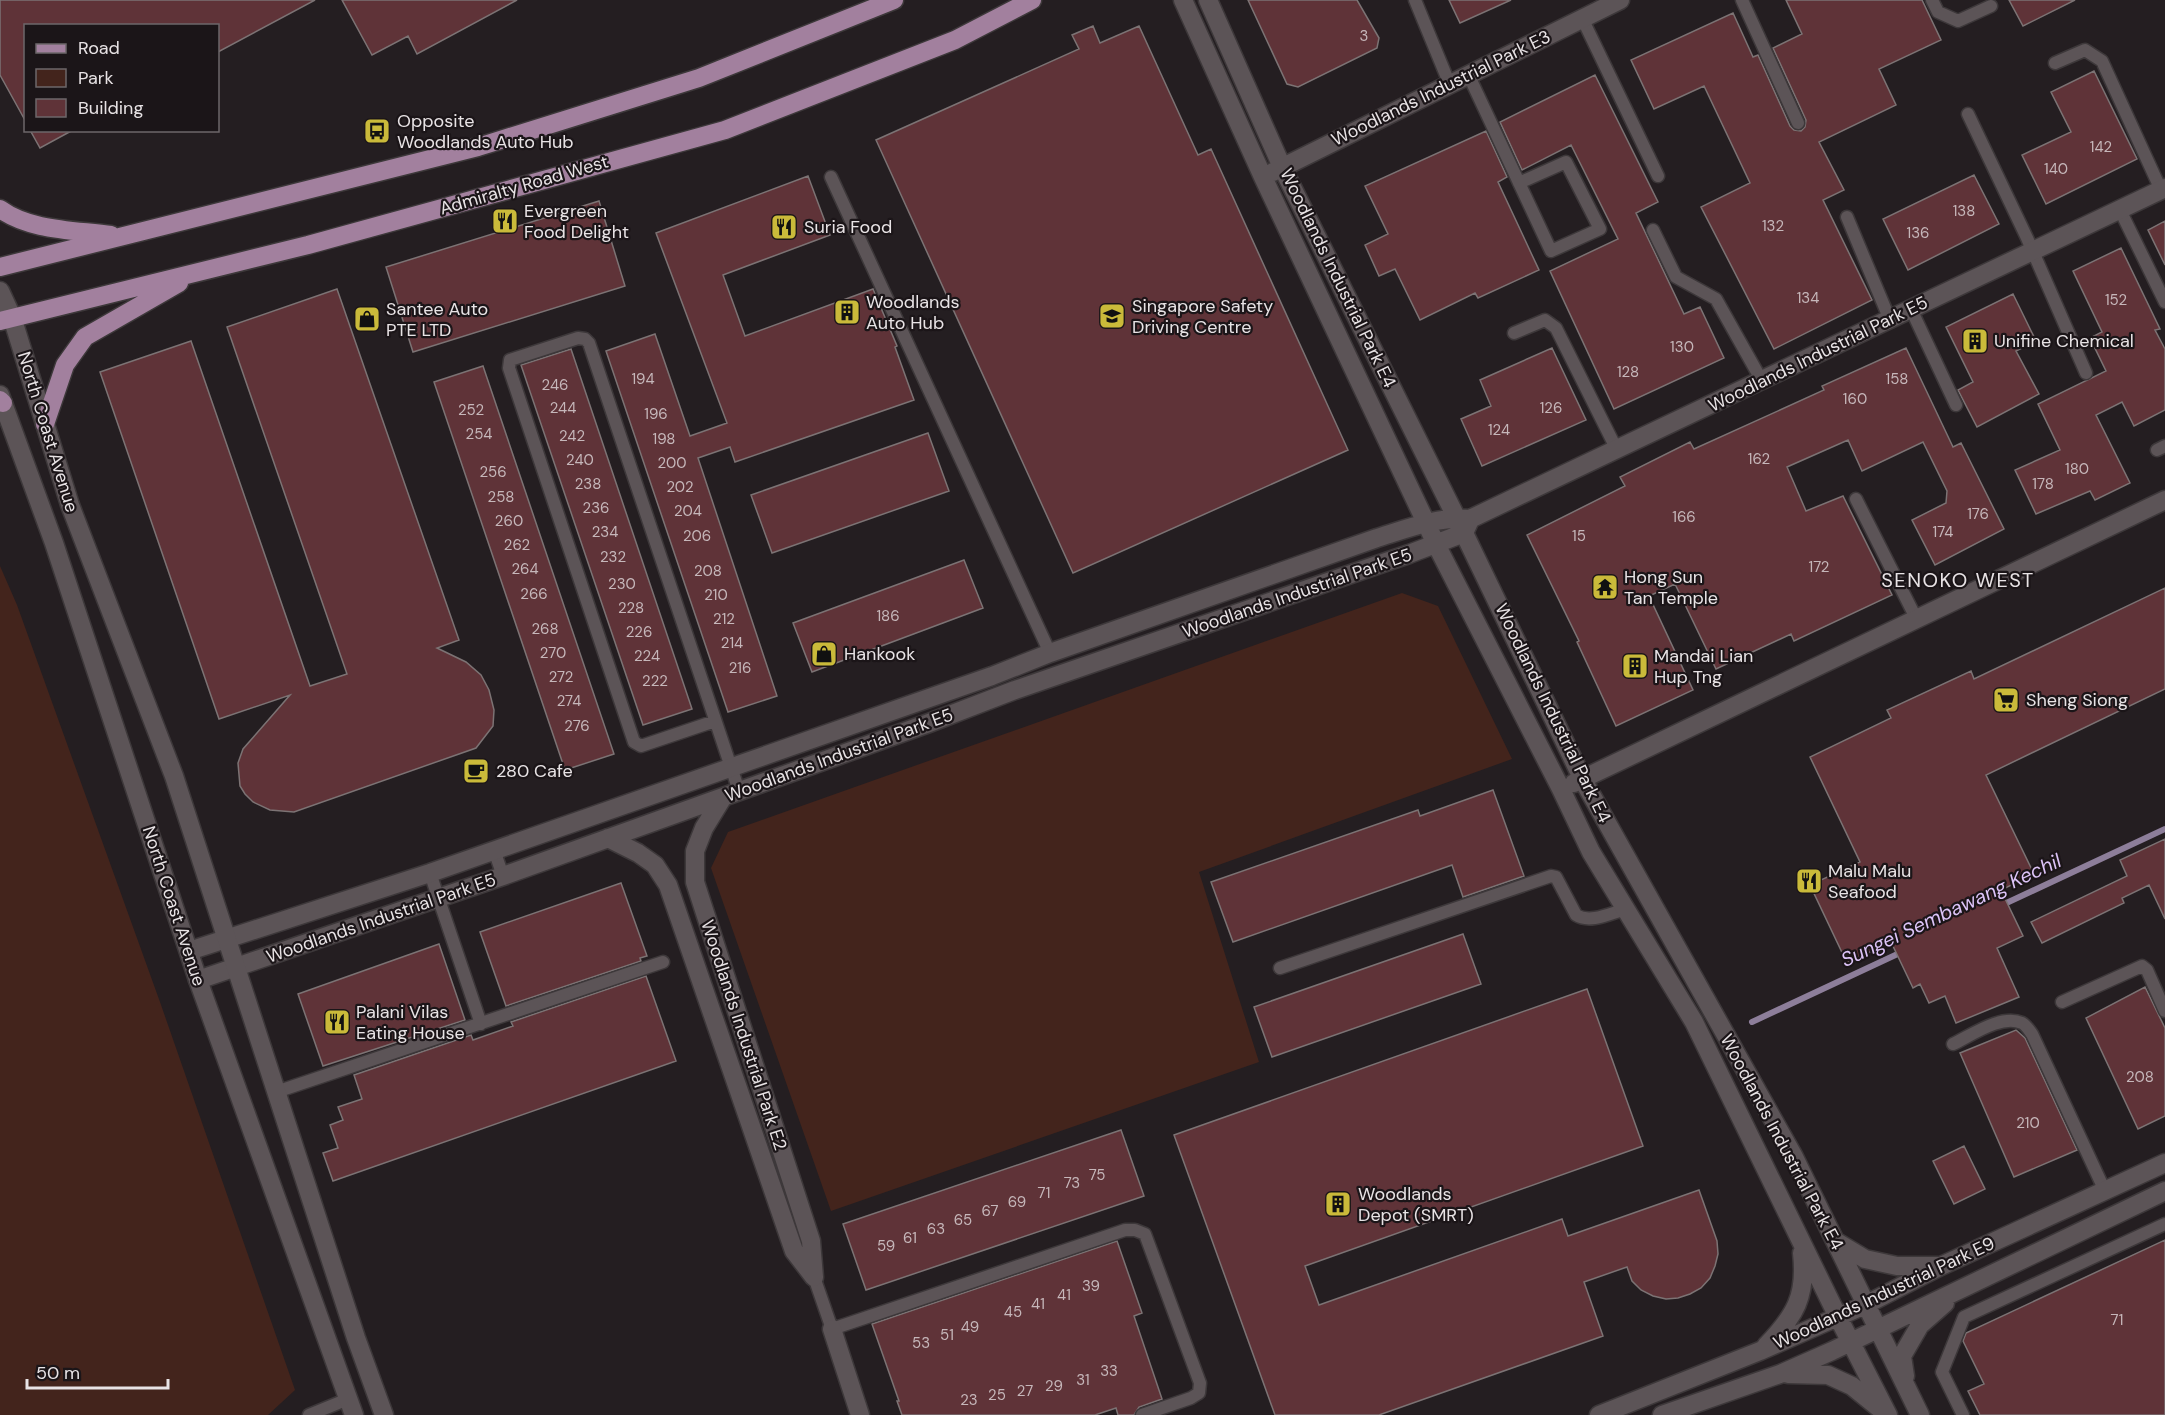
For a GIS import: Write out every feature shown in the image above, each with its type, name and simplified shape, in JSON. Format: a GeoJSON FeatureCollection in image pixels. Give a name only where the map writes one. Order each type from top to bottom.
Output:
{"type":"FeatureCollection","features":[{"type":"Feature","properties":{"kind":"main road"},"geometry":{"type":"LineString","coordinates":[[0,267],[489,143],[699,78],[894,0]]}},
{"type":"Feature","properties":{"kind":"main road","name":"Admiralty Road West"},"geometry":{"type":"LineString","coordinates":[[6,319],[319,242],[725,130],[955,40],[1032,0]]}},
{"type":"Feature","properties":{"kind":"main road"},"geometry":{"type":"LineString","coordinates":[[0,209],[7,214],[38,225],[120,236]]}},
{"type":"Feature","properties":{"kind":"main road"},"geometry":{"type":"LineString","coordinates":[[45,424],[65,365],[86,337],[196,273]]}},
{"type":"Feature","properties":{"kind":"street","name":"Woodlands Industrial Park E4"},"geometry":{"type":"LineString","coordinates":[[1183,0],[1263,177],[1308,268],[1436,544],[1470,607],[1591,852],[1694,1022],[1888,1415]]}},
{"type":"Feature","properties":{"kind":"street","name":"Woodlands Industrial Park E4"},"geometry":{"type":"LineString","coordinates":[[1208,0],[1282,167],[1428,459],[1464,523],[1495,597],[1583,780],[1794,1157],[1920,1415]]}},
{"type":"Feature","properties":{"kind":"street","name":"Woodlands Industrial Park E3"},"geometry":{"type":"LineString","coordinates":[[1263,177],[1620,0]]}},
{"type":"Feature","properties":{"kind":"street","name":"Woodlands Industrial Park E5"},"geometry":{"type":"LineString","coordinates":[[198,980],[438,899],[1015,690],[1436,544],[1464,523],[2163,189]]}},
{"type":"Feature","properties":{"kind":"street"},"geometry":{"type":"LineString","coordinates":[[1308,268],[1328,259]]}},
{"type":"Feature","properties":{"kind":"street","name":"North Coast Avenue"},"geometry":{"type":"LineString","coordinates":[[0,291],[6,319],[45,424],[70,505],[174,776],[225,938]]}},
{"type":"Feature","properties":{"kind":"street"},"geometry":{"type":"LineString","coordinates":[[1346,351],[1368,340]]}},
{"type":"Feature","properties":{"kind":"street","name":"North Coast Avenue"},"geometry":{"type":"LineString","coordinates":[[1,399],[54,543],[198,980],[349,1410]]}},
{"type":"Feature","properties":{"kind":"street"},"geometry":{"type":"LineString","coordinates":[[1403,471],[1428,459]]}},
{"type":"Feature","properties":{"kind":"street"},"geometry":{"type":"LineString","coordinates":[[1561,789],[2165,500]]}},
{"type":"Feature","properties":{"kind":"street","name":"Woodlands Industrial Park E5"},"geometry":{"type":"LineString","coordinates":[[189,951],[430,873],[1377,538],[1428,523],[1464,523]]}},
{"type":"Feature","properties":{"kind":"street"},"geometry":{"type":"LineString","coordinates":[[1470,607],[1495,597]]}},
{"type":"Feature","properties":{"kind":"street"},"geometry":{"type":"LineString","coordinates":[[1525,717],[1548,706]]}},
{"type":"Feature","properties":{"kind":"street","name":"Woodlands Industrial Park E2"},"geometry":{"type":"LineString","coordinates":[[731,794],[704,828],[695,851],[695,882],[811,1241],[814,1277]]}},
{"type":"Feature","properties":{"kind":"street","name":"Woodlands Industrial Park E2"},"geometry":{"type":"LineString","coordinates":[[608,838],[638,853],[655,865],[668,885],[794,1251],[814,1277]]}},
{"type":"Feature","properties":{"kind":"street"},"geometry":{"type":"LineString","coordinates":[[225,938],[356,1338],[384,1415]]}},
{"type":"Feature","properties":{"kind":"street","name":"Woodlands Industrial Park E9"},"geometry":{"type":"LineString","coordinates":[[1599,1415],[1646,1398],[1838,1317],[1941,1266],[2165,1163]]}},
{"type":"Feature","properties":{"kind":"street","name":"Woodlands Industrial Park E9"},"geometry":{"type":"LineString","coordinates":[[1666,1414],[1780,1374],[2165,1191]]}},
{"type":"Feature","properties":{"kind":"street"},"geometry":{"type":"LineString","coordinates":[[1760,1351],[1790,1318],[1800,1298],[1805,1275],[1800,1238]]}},
{"type":"Feature","properties":{"kind":"street"},"geometry":{"type":"LineString","coordinates":[[1835,1241],[1865,1259],[1897,1266],[1941,1266]]}},
{"type":"Feature","properties":{"kind":"street"},"geometry":{"type":"LineString","coordinates":[[1906,1387],[1902,1356],[1920,1325],[1973,1282]]}},
{"type":"Feature","properties":{"kind":"street","name":"Woodlands Industrial Park E2"},"geometry":{"type":"LineString","coordinates":[[832,1329],[860,1415]]}},
{"type":"Feature","properties":{"kind":"street"},"geometry":{"type":"LineString","coordinates":[[1780,1374],[1828,1375],[1852,1386],[1888,1415]]}},
{"type":"Feature","properties":{"kind":"lane"},"geometry":{"type":"LineString","coordinates":[[1415,0],[1450,85]]}},
{"type":"Feature","properties":{"kind":"lane"},"geometry":{"type":"LineString","coordinates":[[1742,0],[1798,123]]}},
{"type":"Feature","properties":{"kind":"lane"},"geometry":{"type":"LineString","coordinates":[[1932,0],[1938,12],[1958,21],[1991,6]]}},
{"type":"Feature","properties":{"kind":"lane"},"geometry":{"type":"LineString","coordinates":[[1582,18],[1658,176]]}},
{"type":"Feature","properties":{"kind":"lane"},"geometry":{"type":"LineString","coordinates":[[2055,63],[2085,50],[2102,61],[2163,189]]}},
{"type":"Feature","properties":{"kind":"lane"},"geometry":{"type":"LineString","coordinates":[[1469,76],[1519,183],[1551,251],[1600,229],[1566,162],[1519,183]]}},
{"type":"Feature","properties":{"kind":"lane"},"geometry":{"type":"LineString","coordinates":[[1968,114],[2033,252],[2086,373]]}},
{"type":"Feature","properties":{"kind":"lane"},"geometry":{"type":"LineString","coordinates":[[831,177],[1050,653]]}},
{"type":"Feature","properties":{"kind":"lane"},"geometry":{"type":"LineString","coordinates":[[2120,210],[2165,302]]}},
{"type":"Feature","properties":{"kind":"lane"},"geometry":{"type":"LineString","coordinates":[[1847,217],[1890,320]]}},
{"type":"Feature","properties":{"kind":"lane"},"geometry":{"type":"LineString","coordinates":[[1653,230],[1676,277],[1716,299],[1762,381]]}},
{"type":"Feature","properties":{"kind":"lane"},"geometry":{"type":"LineString","coordinates":[[1911,309],[1956,405]]}},
{"type":"Feature","properties":{"kind":"lane"},"geometry":{"type":"LineString","coordinates":[[1514,333],[1545,320],[1556,328],[1617,450]]}},
{"type":"Feature","properties":{"kind":"lane"},"geometry":{"type":"LineString","coordinates":[[715,721],[641,746],[634,742],[509,368],[510,360],[578,338],[585,339],[589,343],[715,721],[730,766],[731,794]]}},
{"type":"Feature","properties":{"kind":"lane"},"geometry":{"type":"LineString","coordinates":[[1856,499],[1917,620]]}},
{"type":"Feature","properties":{"kind":"lane"},"geometry":{"type":"LineString","coordinates":[[494,850],[503,876]]}},
{"type":"Feature","properties":{"kind":"lane"},"geometry":{"type":"LineString","coordinates":[[430,873],[481,1024]]}},
{"type":"Feature","properties":{"kind":"lane"},"geometry":{"type":"LineString","coordinates":[[1280,968],[1551,876],[1556,877],[1576,915],[1581,919],[1599,917],[1626,909]]}},
{"type":"Feature","properties":{"kind":"lane"},"geometry":{"type":"LineString","coordinates":[[276,1092],[663,962]]}},
{"type":"Feature","properties":{"kind":"lane"},"geometry":{"type":"LineString","coordinates":[[2062,1002],[2142,966],[2147,970],[2165,1011]]}},
{"type":"Feature","properties":{"kind":"lane"},"geometry":{"type":"LineString","coordinates":[[1953,1044],[1998,1023],[2011,1021],[2024,1024],[2032,1034],[2105,1191]]}},
{"type":"Feature","properties":{"kind":"lane"},"geometry":{"type":"LineString","coordinates":[[1963,1415],[1942,1372],[1964,1317],[2165,1224]]}},
{"type":"Feature","properties":{"kind":"lane"},"geometry":{"type":"LineString","coordinates":[[832,1329],[1125,1230],[1135,1230],[1145,1234],[1200,1383],[1199,1393],[1191,1398],[1142,1415]]}},
{"type":"Feature","properties":{"kind":"lane","name":"Woodlands Industrial Park E2"},"geometry":{"type":"LineString","coordinates":[[814,1277],[832,1329]]}},
{"type":"Feature","properties":{"kind":"lane"},"geometry":{"type":"LineString","coordinates":[[309,1415],[349,1410]]}},
{"type":"Feature","properties":{"kind":"green space"},"geometry":{"type":"Polygon","coordinates":[[[0,566],[17,605],[160,1002],[295,1390],[268,1415],[0,1415],[0,566]]]}},
{"type":"Feature","properties":{"kind":"green space"},"geometry":{"type":"Polygon","coordinates":[[[1402,593],[1438,606],[1512,759],[1199,872],[1259,1062],[831,1211],[711,868],[728,832],[1402,593]]]}},
{"type":"Feature","properties":{"kind":"building"},"geometry":{"type":"Polygon","coordinates":[[[0,0],[315,0],[219,51],[219,24],[24,24],[24,118],[0,75],[0,0]]]}},
{"type":"Feature","properties":{"kind":"building"},"geometry":{"type":"Polygon","coordinates":[[[342,0],[517,0],[417,54],[408,36],[372,55],[342,0]]]}},
{"type":"Feature","properties":{"kind":"building"},"geometry":{"type":"Polygon","coordinates":[[[1248,0],[1357,0],[1379,38],[1377,48],[1298,87],[1287,84],[1248,0]]]}},
{"type":"Feature","properties":{"kind":"building"},"geometry":{"type":"Polygon","coordinates":[[[1449,0],[1511,0],[1460,23],[1449,0]]]}},
{"type":"Feature","properties":{"kind":"building"},"geometry":{"type":"Polygon","coordinates":[[[1786,0],[1922,0],[1941,40],[1879,69],[1896,105],[1819,142],[1844,190],[1823,200],[1872,300],[1774,349],[1701,207],[1750,183],[1704,86],[1654,109],[1631,60],[1733,13],[1753,57],[1758,55],[1790,126],[1794,130],[1801,131],[1805,127],[1806,120],[1773,48],[1802,34],[1786,0]]]}},
{"type":"Feature","properties":{"kind":"building"},"geometry":{"type":"Polygon","coordinates":[[[2009,0],[2075,0],[2023,26],[2009,0]]]}},
{"type":"Feature","properties":{"kind":"building","name":"Singapore Safety Driving Centre"},"geometry":{"type":"Polygon","coordinates":[[[1093,26],[1100,43],[1139,26],[1198,155],[1211,149],[1348,450],[1073,573],[876,140],[1079,49],[1072,35],[1093,26]]]}},
{"type":"Feature","properties":{"kind":"building"},"geometry":{"type":"Polygon","coordinates":[[[2094,71],[2137,159],[2046,204],[2022,155],[2071,132],[2051,92],[2094,71]]]}},
{"type":"Feature","properties":{"kind":"building"},"geometry":{"type":"Polygon","coordinates":[[[1595,75],[1658,202],[1636,213],[1684,314],[1700,307],[1724,358],[1614,409],[1550,271],[1618,239],[1571,145],[1522,170],[1500,122],[1595,75]]]}},
{"type":"Feature","properties":{"kind":"building"},"geometry":{"type":"Polygon","coordinates":[[[1486,131],[1507,177],[1498,182],[1539,270],[1478,298],[1475,293],[1420,320],[1395,269],[1379,276],[1365,245],[1388,234],[1365,186],[1486,131]]]}},
{"type":"Feature","properties":{"kind":"building"},"geometry":{"type":"Polygon","coordinates":[[[31,132],[69,132],[40,148],[31,132]]]}},
{"type":"Feature","properties":{"kind":"building"},"geometry":{"type":"Polygon","coordinates":[[[1974,175],[1999,224],[1908,270],[1883,219],[1974,175]]]}},
{"type":"Feature","properties":{"kind":"building"},"geometry":{"type":"Polygon","coordinates":[[[808,176],[830,235],[723,275],[745,336],[873,289],[897,346],[895,347],[914,400],[735,462],[730,447],[698,458],[777,696],[728,712],[606,351],[655,334],[690,436],[727,423],[656,233],[808,176]]]}},
{"type":"Feature","properties":{"kind":"building"},"geometry":{"type":"Polygon","coordinates":[[[599,201],[625,286],[413,352],[386,267],[599,201]]]}},
{"type":"Feature","properties":{"kind":"building"},"geometry":{"type":"Polygon","coordinates":[[[2165,221],[2165,265],[2148,230],[2165,221]]]}},
{"type":"Feature","properties":{"kind":"building"},"geometry":{"type":"Polygon","coordinates":[[[2121,248],[2160,329],[2155,330],[2165,349],[2165,410],[2134,426],[2122,402],[2096,415],[2130,483],[2095,500],[2090,491],[2036,514],[2015,470],[2060,450],[2038,404],[2106,371],[2090,338],[2102,332],[2073,271],[2121,248]]]}},
{"type":"Feature","properties":{"kind":"building"},"geometry":{"type":"Polygon","coordinates":[[[337,289],[459,640],[437,648],[466,662],[481,675],[489,690],[494,710],[493,726],[476,748],[294,812],[270,810],[253,802],[245,794],[240,786],[238,763],[243,749],[290,695],[219,719],[100,372],[191,341],[310,686],[347,674],[227,327],[337,289]]]}},
{"type":"Feature","properties":{"kind":"building"},"geometry":{"type":"Polygon","coordinates":[[[2013,294],[2036,341],[2016,351],[2039,394],[1977,427],[1958,390],[1973,382],[1946,327],[2013,294]]]}},
{"type":"Feature","properties":{"kind":"building"},"geometry":{"type":"Polygon","coordinates":[[[1552,348],[1586,420],[1482,466],[1461,419],[1491,406],[1480,380],[1552,348]]]}},
{"type":"Feature","properties":{"kind":"building"},"geometry":{"type":"Polygon","coordinates":[[[1906,348],[1953,447],[1961,443],[2004,529],[1935,565],[1912,520],[1946,503],[1947,491],[1923,442],[1862,471],[1848,440],[1787,467],[1806,511],[1843,496],[1892,595],[1794,641],[1791,634],[1716,669],[1675,584],[1649,596],[1693,690],[1616,726],[1577,642],[1579,641],[1527,535],[1625,486],[1620,477],[1690,442],[1694,449],[1824,390],[1822,386],[1906,348]]]}},
{"type":"Feature","properties":{"kind":"building"},"geometry":{"type":"Polygon","coordinates":[[[571,349],[692,709],[643,725],[521,365],[571,349]]]}},
{"type":"Feature","properties":{"kind":"building"},"geometry":{"type":"Polygon","coordinates":[[[483,366],[614,754],[565,770],[434,382],[483,366]]]}},
{"type":"Feature","properties":{"kind":"building"},"geometry":{"type":"Polygon","coordinates":[[[928,433],[949,491],[772,553],[751,495],[928,433]]]}},
{"type":"Feature","properties":{"kind":"building"},"geometry":{"type":"Polygon","coordinates":[[[964,560],[983,608],[812,672],[793,623],[964,560]]]}},
{"type":"Feature","properties":{"kind":"building"},"geometry":{"type":"Polygon","coordinates":[[[2165,588],[2165,689],[1986,775],[2034,874],[2001,890],[2023,936],[1997,948],[2019,997],[1956,1023],[1945,996],[1929,1003],[1920,984],[1913,988],[1891,942],[1847,963],[1810,885],[1860,862],[1810,757],[1891,718],[1887,710],[1971,671],[1974,679],[2165,588]]]}},
{"type":"Feature","properties":{"kind":"building"},"geometry":{"type":"Polygon","coordinates":[[[1493,790],[1524,876],[1463,897],[1452,865],[1233,942],[1211,882],[1418,810],[1420,816],[1493,790]]]}},
{"type":"Feature","properties":{"kind":"building"},"geometry":{"type":"Polygon","coordinates":[[[2165,839],[2165,919],[2149,885],[2122,898],[2124,903],[2042,943],[2031,922],[2127,876],[2120,860],[2165,839]]]}},
{"type":"Feature","properties":{"kind":"building"},"geometry":{"type":"Polygon","coordinates":[[[621,883],[647,956],[640,958],[641,961],[506,1006],[480,932],[621,883]]]}},
{"type":"Feature","properties":{"kind":"building"},"geometry":{"type":"Polygon","coordinates":[[[1463,934],[1481,984],[1272,1057],[1254,1007],[1463,934]]]}},
{"type":"Feature","properties":{"kind":"building"},"geometry":{"type":"Polygon","coordinates":[[[439,944],[465,1020],[323,1066],[298,994],[439,944]]]}},
{"type":"Feature","properties":{"kind":"building"},"geometry":{"type":"Polygon","coordinates":[[[646,976],[676,1061],[333,1181],[323,1153],[338,1148],[330,1125],[343,1120],[338,1107],[362,1099],[354,1075],[471,1035],[473,1040],[513,1026],[511,1022],[646,976]]]}},
{"type":"Feature","properties":{"kind":"building"},"geometry":{"type":"Polygon","coordinates":[[[2145,987],[2165,1028],[2165,1116],[2138,1129],[2086,1018],[2145,987]]]}},
{"type":"Feature","properties":{"kind":"building","name":"Woodlands Depot (SMRT)"},"geometry":{"type":"Polygon","coordinates":[[[1587,989],[1643,1146],[1305,1266],[1319,1305],[1562,1219],[1568,1236],[1699,1190],[1717,1241],[1718,1254],[1710,1278],[1701,1288],[1690,1294],[1666,1299],[1641,1290],[1632,1281],[1627,1267],[1584,1282],[1603,1336],[1379,1415],[1275,1415],[1174,1135],[1587,989]]]}},
{"type":"Feature","properties":{"kind":"building"},"geometry":{"type":"Polygon","coordinates":[[[2016,1030],[2025,1038],[2077,1150],[2014,1177],[1960,1053],[2016,1030]]]}},
{"type":"Feature","properties":{"kind":"building"},"geometry":{"type":"Polygon","coordinates":[[[1121,1130],[1144,1196],[866,1290],[843,1224],[1121,1130]]]}},
{"type":"Feature","properties":{"kind":"building"},"geometry":{"type":"Polygon","coordinates":[[[1964,1146],[1985,1189],[1954,1204],[1933,1161],[1964,1146]]]}},
{"type":"Feature","properties":{"kind":"building"},"geometry":{"type":"Polygon","coordinates":[[[2165,1240],[2165,1415],[1980,1415],[1968,1391],[1984,1384],[1963,1341],[1966,1333],[2165,1240]]]}},
{"type":"Feature","properties":{"kind":"building"},"geometry":{"type":"Polygon","coordinates":[[[1117,1241],[1142,1313],[1134,1316],[1162,1399],[1139,1407],[1134,1415],[1118,1415],[1116,1408],[1095,1415],[902,1415],[872,1324],[1117,1241]]]}},
{"type":"Feature","properties":{"kind":"waterway","name":"Sungei Sembawang Kechil"},"geometry":{"type":"LineString","coordinates":[[2000,906],[2165,829]]}},
{"type":"Feature","properties":{"kind":"waterway","name":"Sungei Sembawang Kechil"},"geometry":{"type":"LineString","coordinates":[[1752,1022],[1904,951]]}},
{"type":"Feature","properties":{"kind":"place","name":"Opposite Woodlands Auto Hub"},"geometry":{"type":"Point","coordinates":[377,131]}},
{"type":"Feature","properties":{"kind":"place","name":"Evergreen Food Delight"},"geometry":{"type":"Point","coordinates":[505,221]}},
{"type":"Feature","properties":{"kind":"place","name":"Suria Food"},"geometry":{"type":"Point","coordinates":[784,227]}},
{"type":"Feature","properties":{"kind":"place","name":"Woodlands Auto Hub"},"geometry":{"type":"Point","coordinates":[847,312]}},
{"type":"Feature","properties":{"kind":"place","name":"Singapore Safety Driving Centre"},"geometry":{"type":"Point","coordinates":[1112,316]}},
{"type":"Feature","properties":{"kind":"place","name":"Santee Auto PTE LTD"},"geometry":{"type":"Point","coordinates":[367,319]}},
{"type":"Feature","properties":{"kind":"place","name":"Unifine Chemical"},"geometry":{"type":"Point","coordinates":[1975,341]}},
{"type":"Feature","properties":{"kind":"place","name":"Hong Sun Tan Temple"},"geometry":{"type":"Point","coordinates":[1605,587]}},
{"type":"Feature","properties":{"kind":"place","name":"Hankook"},"geometry":{"type":"Point","coordinates":[824,654]}},
{"type":"Feature","properties":{"kind":"place","name":"Mandai Lian Hup Tng"},"geometry":{"type":"Point","coordinates":[1635,666]}},
{"type":"Feature","properties":{"kind":"place","name":"Sheng Siong"},"geometry":{"type":"Point","coordinates":[2006,700]}},
{"type":"Feature","properties":{"kind":"place","name":"280 Cafe"},"geometry":{"type":"Point","coordinates":[476,771]}},
{"type":"Feature","properties":{"kind":"place","name":"Malu Malu Seafood"},"geometry":{"type":"Point","coordinates":[1809,881]}},
{"type":"Feature","properties":{"kind":"place","name":"Palani Vilas Eating House"},"geometry":{"type":"Point","coordinates":[337,1022]}},
{"type":"Feature","properties":{"kind":"place","name":"Woodlands Depot (SMRT)"},"geometry":{"type":"Point","coordinates":[1338,1204]}},
{"type":"Feature","properties":{"kind":"district","name":"SENOKO WEST"},"geometry":{"type":"Point","coordinates":[1958,580]}}]}
